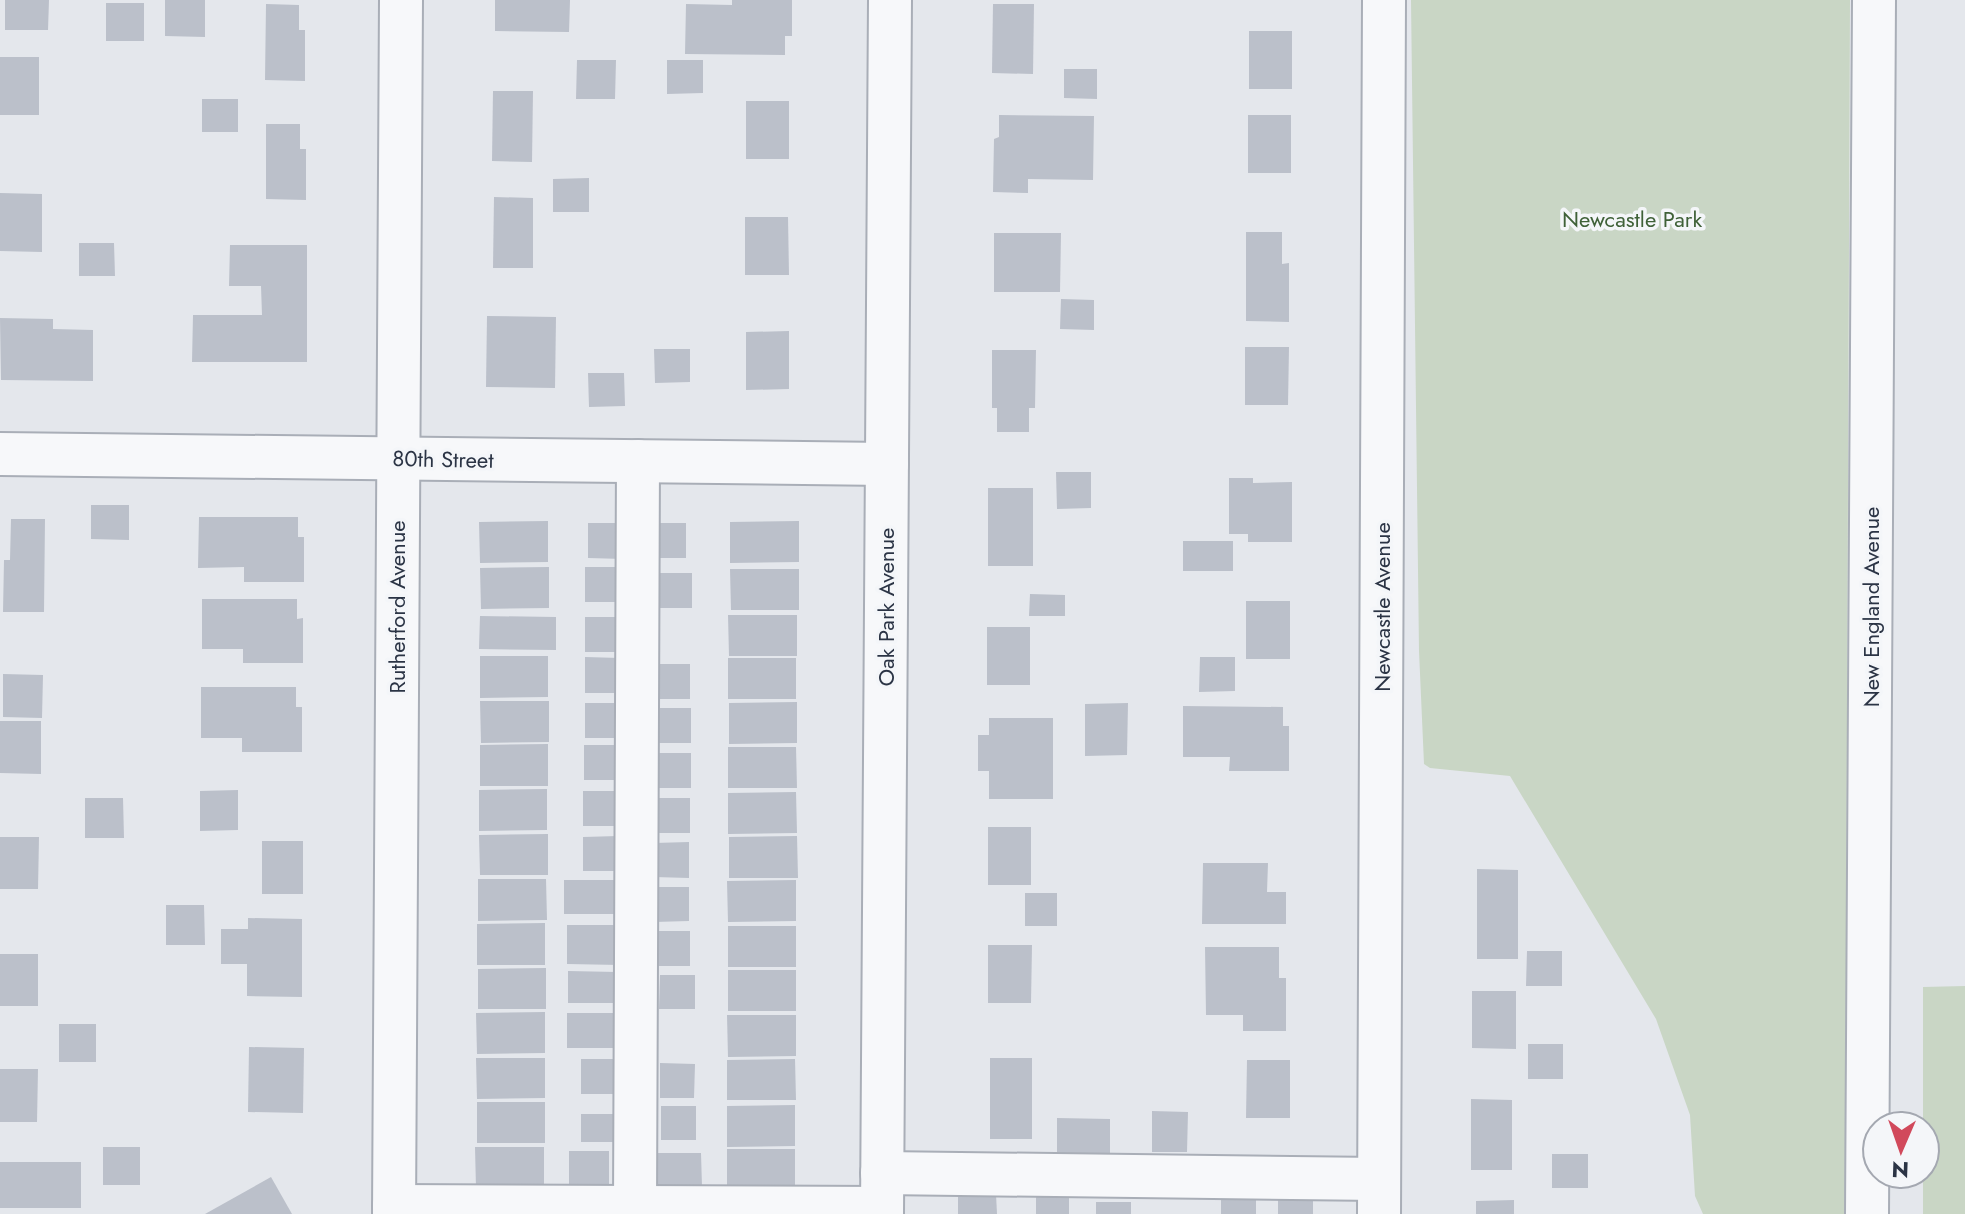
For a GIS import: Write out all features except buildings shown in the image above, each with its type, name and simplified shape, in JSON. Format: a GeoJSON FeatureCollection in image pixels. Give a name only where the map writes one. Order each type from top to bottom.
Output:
{"type":"FeatureCollection","features":[{"type":"Feature","properties":{"kind":"street","name":"Rutherford Avenue"},"geometry":{"type":"LineString","coordinates":[[394,1210],[401,0]]}},
{"type":"Feature","properties":{"kind":"street","name":"Oak Park Avenue"},"geometry":{"type":"LineString","coordinates":[[882,1198],[890,0]]}},
{"type":"Feature","properties":{"kind":"street","name":"Newcastle Avenue"},"geometry":{"type":"LineString","coordinates":[[1379,1197],[1384,0]]}},
{"type":"Feature","properties":{"kind":"street","name":"New England Avenue"},"geometry":{"type":"LineString","coordinates":[[1867,1214],[1874,0]]}},
{"type":"Feature","properties":{"kind":"street","name":"80th Street"},"geometry":{"type":"LineString","coordinates":[[0,454],[887,464]]}},
{"type":"Feature","properties":{"kind":"street"},"geometry":{"type":"LineString","coordinates":[[635,1206],[638,461]]}},
{"type":"Feature","properties":{"kind":"street"},"geometry":{"type":"LineString","coordinates":[[394,1210],[882,1198],[1379,1197]]}},
{"type":"Feature","properties":{"kind":"green space","name":"Newcastle Park"},"geometry":{"type":"Polygon","coordinates":[[[1411,0],[1850,0],[1845,1214],[1703,1214],[1695,1196],[1690,1115],[1656,1019],[1510,776],[1430,768],[1424,764],[1419,651],[1411,0]]]}},
{"type":"Feature","properties":{"kind":"green space"},"geometry":{"type":"Polygon","coordinates":[[[1965,986],[1965,1214],[1923,1214],[1923,1190],[1941,1190],[1941,1110],[1923,1110],[1923,987],[1965,986]]]}}]}
